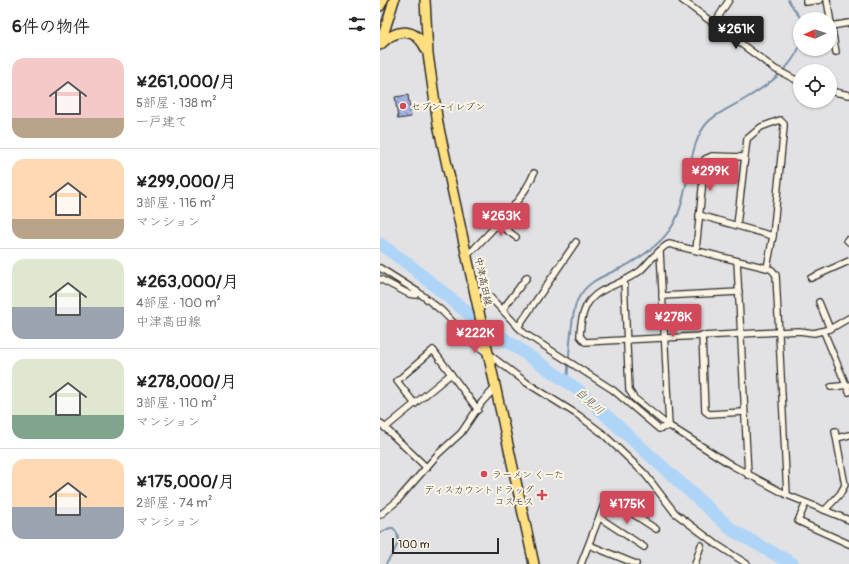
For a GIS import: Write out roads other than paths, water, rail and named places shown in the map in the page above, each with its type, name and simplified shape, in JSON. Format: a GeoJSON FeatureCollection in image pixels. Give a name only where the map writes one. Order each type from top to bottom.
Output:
{"type":"FeatureCollection","features":[{"type":"Feature","properties":{"kind":"main road"},"geometry":{"type":"LineString","coordinates":[[380,45],[394,0]]}},
{"type":"Feature","properties":{"kind":"main road","name":"中津高田線"},"geometry":{"type":"LineString","coordinates":[[426,0],[428,54],[438,124],[534,564]]}},
{"type":"Feature","properties":{"kind":"main road"},"geometry":{"type":"LineString","coordinates":[[380,6],[381,1]]}},
{"type":"Feature","properties":{"kind":"main road"},"geometry":{"type":"LineString","coordinates":[[380,45],[392,34],[403,32],[413,34],[423,43],[428,54]]}},
{"type":"Feature","properties":{"kind":"street"},"geometry":{"type":"LineString","coordinates":[[682,0],[774,69],[793,78]]}},
{"type":"Feature","properties":{"kind":"street"},"geometry":{"type":"LineString","coordinates":[[714,24],[729,0]]}},
{"type":"Feature","properties":{"kind":"street"},"geometry":{"type":"LineString","coordinates":[[806,0],[806,2],[820,0]]}},
{"type":"Feature","properties":{"kind":"street"},"geometry":{"type":"LineString","coordinates":[[827,0],[829,12]]}},
{"type":"Feature","properties":{"kind":"street"},"geometry":{"type":"LineString","coordinates":[[837,25],[849,22]]}},
{"type":"Feature","properties":{"kind":"street"},"geometry":{"type":"LineString","coordinates":[[837,92],[849,95]]}},
{"type":"Feature","properties":{"kind":"street"},"geometry":{"type":"LineString","coordinates":[[737,225],[745,143],[750,135],[774,121],[780,120],[783,122],[784,127],[773,236],[767,268]]}},
{"type":"Feature","properties":{"kind":"street"},"geometry":{"type":"LineString","coordinates":[[696,250],[705,159],[712,156],[744,157]]}},
{"type":"Feature","properties":{"kind":"street"},"geometry":{"type":"LineString","coordinates":[[467,254],[497,223],[525,190],[534,173]]}},
{"type":"Feature","properties":{"kind":"street"},"geometry":{"type":"LineString","coordinates":[[699,214],[773,236]]}},
{"type":"Feature","properties":{"kind":"street"},"geometry":{"type":"LineString","coordinates":[[497,223],[516,237]]}},
{"type":"Feature","properties":{"kind":"street"},"geometry":{"type":"LineString","coordinates":[[518,327],[576,242]]}},
{"type":"Feature","properties":{"kind":"street"},"geometry":{"type":"LineString","coordinates":[[787,495],[779,332],[776,275],[772,270],[673,244],[666,245],[639,272],[596,293],[582,316],[580,336],[586,342],[741,333],[779,332],[799,331],[814,334],[824,332],[848,321]]}},
{"type":"Feature","properties":{"kind":"street"},"geometry":{"type":"LineString","coordinates":[[660,251],[669,426]]}},
{"type":"Feature","properties":{"kind":"street"},"geometry":{"type":"LineString","coordinates":[[738,261],[748,475]]}},
{"type":"Feature","properties":{"kind":"street"},"geometry":{"type":"LineString","coordinates":[[811,278],[849,261]]}},
{"type":"Feature","properties":{"kind":"street"},"geometry":{"type":"LineString","coordinates":[[380,268],[418,292],[442,311],[471,340],[488,350],[527,383],[578,415],[602,433],[645,474],[674,513],[716,544],[747,564]]}},
{"type":"Feature","properties":{"kind":"street"},"geometry":{"type":"LineString","coordinates":[[503,309],[527,277]]}},
{"type":"Feature","properties":{"kind":"street"},"geometry":{"type":"LineString","coordinates":[[380,279],[409,294],[416,295],[418,292]]}},
{"type":"Feature","properties":{"kind":"street"},"geometry":{"type":"LineString","coordinates":[[624,280],[630,394],[669,426],[748,475],[787,495],[849,520]]}},
{"type":"Feature","properties":{"kind":"street"},"geometry":{"type":"LineString","coordinates":[[475,291],[482,291],[503,309],[518,327],[532,338],[613,390],[659,429],[669,426]]}},
{"type":"Feature","properties":{"kind":"street"},"geometry":{"type":"LineString","coordinates":[[662,296],[739,292]]}},
{"type":"Feature","properties":{"kind":"street"},"geometry":{"type":"LineString","coordinates":[[819,302],[830,329]]}},
{"type":"Feature","properties":{"kind":"street"},"geometry":{"type":"LineString","coordinates":[[824,332],[848,388],[831,387]]}},
{"type":"Feature","properties":{"kind":"street"},"geometry":{"type":"LineString","coordinates":[[702,335],[706,411],[709,414],[744,412]]}},
{"type":"Feature","properties":{"kind":"street"},"geometry":{"type":"LineString","coordinates":[[415,404],[397,381],[433,350],[478,410]]}},
{"type":"Feature","properties":{"kind":"street"},"geometry":{"type":"LineString","coordinates":[[385,428],[451,374]]}},
{"type":"Feature","properties":{"kind":"street"},"geometry":{"type":"LineString","coordinates":[[380,515],[396,502],[461,433],[496,387]]}},
{"type":"Feature","properties":{"kind":"street"},"geometry":{"type":"LineString","coordinates":[[380,423],[427,468]]}},
{"type":"Feature","properties":{"kind":"street"},"geometry":{"type":"LineString","coordinates":[[825,510],[840,494],[845,484],[835,431]]}},
{"type":"Feature","properties":{"kind":"street"},"geometry":{"type":"LineString","coordinates":[[836,438],[849,435]]}},
{"type":"Feature","properties":{"kind":"street"},"geometry":{"type":"LineString","coordinates":[[581,564],[607,497],[656,529]]}},
{"type":"Feature","properties":{"kind":"street"},"geometry":{"type":"LineString","coordinates":[[806,503],[798,521],[849,544]]}},
{"type":"Feature","properties":{"kind":"street"},"geometry":{"type":"LineString","coordinates":[[600,518],[644,546]]}},
{"type":"Feature","properties":{"kind":"street"},"geometry":{"type":"LineString","coordinates":[[589,545],[636,564]]}},
{"type":"Feature","properties":{"kind":"street"},"geometry":{"type":"LineString","coordinates":[[695,564],[700,545]]}},
{"type":"Feature","properties":{"kind":"waterway"},"geometry":{"type":"LineString","coordinates":[[788,0],[796,12]]}},
{"type":"Feature","properties":{"kind":"waterway"},"geometry":{"type":"LineString","coordinates":[[567,382],[573,317],[577,301],[581,294],[599,278],[627,265],[655,246],[665,236],[676,219],[681,205],[692,158],[701,131],[713,118],[769,83],[791,62],[795,56]]}},
{"type":"Feature","properties":{"kind":"waterway","name":"自見川"},"geometry":{"type":"LineString","coordinates":[[380,244],[407,263],[474,318],[577,389],[732,530],[793,564]]}},
{"type":"Feature","properties":{"kind":"waterway"},"geometry":{"type":"LineString","coordinates":[[380,533],[393,528],[398,537],[397,546],[386,564]]}},
{"type":"Feature","properties":{"kind":"place","name":"セブン-イレブン"},"geometry":{"type":"Point","coordinates":[403,106]}},
{"type":"Feature","properties":{"kind":"place","name":"ラーメン くーた"},"geometry":{"type":"Point","coordinates":[484,474]}},
{"type":"Feature","properties":{"kind":"place","name":"ディスカウントドラッグ コスモス"},"geometry":{"type":"Point","coordinates":[542,495]}}]}
